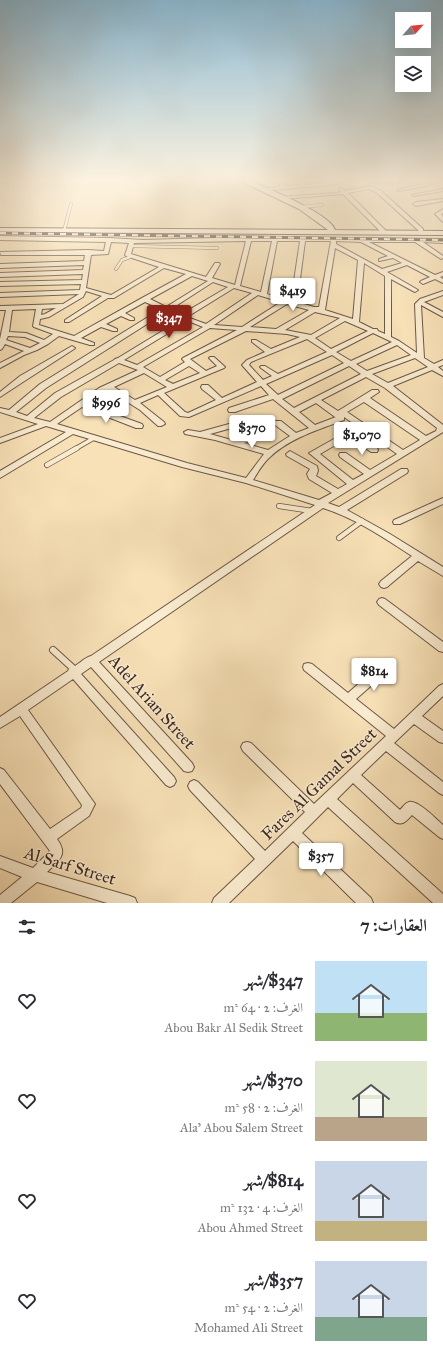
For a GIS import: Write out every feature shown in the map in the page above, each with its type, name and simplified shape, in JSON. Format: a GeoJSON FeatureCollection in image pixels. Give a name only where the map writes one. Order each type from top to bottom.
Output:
{"type":"FeatureCollection","features":[{"type":"Feature","properties":{"kind":"main road"},"geometry":{"type":"LineString","coordinates":[[324,221],[332,229]]}},
{"type":"Feature","properties":{"kind":"main road"},"geometry":{"type":"LineString","coordinates":[[0,230],[186,231],[332,229],[443,233]]}},
{"type":"Feature","properties":{"kind":"main road"},"geometry":{"type":"LineString","coordinates":[[287,230],[443,230]]}},
{"type":"Feature","properties":{"kind":"street"},"geometry":{"type":"LineString","coordinates":[[372,221],[382,231]]}},
{"type":"Feature","properties":{"kind":"street"},"geometry":{"type":"LineString","coordinates":[[411,221],[421,230]]}},
{"type":"Feature","properties":{"kind":"street"},"geometry":{"type":"LineString","coordinates":[[0,238],[3,247]]}},
{"type":"Feature","properties":{"kind":"street"},"geometry":{"type":"LineString","coordinates":[[3,247],[109,240],[131,244],[275,239],[304,239],[333,242],[361,240],[443,241]]}},
{"type":"Feature","properties":{"kind":"street"},"geometry":{"type":"LineString","coordinates":[[0,441],[49,424],[108,387],[141,369],[261,294],[275,239]]}},
{"type":"Feature","properties":{"kind":"street"},"geometry":{"type":"LineString","coordinates":[[294,303],[304,239]]}},
{"type":"Feature","properties":{"kind":"street"},"geometry":{"type":"LineString","coordinates":[[3,247],[106,253],[109,240]]}},
{"type":"Feature","properties":{"kind":"street"},"geometry":{"type":"LineString","coordinates":[[29,418],[58,395],[101,371],[235,287],[249,240]]}},
{"type":"Feature","properties":{"kind":"street"},"geometry":{"type":"LineString","coordinates":[[361,240],[443,281]]}},
{"type":"Feature","properties":{"kind":"street"},"geometry":{"type":"LineString","coordinates":[[418,241],[441,257]]}},
{"type":"Feature","properties":{"kind":"street"},"geometry":{"type":"LineString","coordinates":[[333,242],[416,290]]}},
{"type":"Feature","properties":{"kind":"street"},"geometry":{"type":"LineString","coordinates":[[320,309],[333,242]]}},
{"type":"Feature","properties":{"kind":"street"},"geometry":{"type":"LineString","coordinates":[[131,244],[130,256],[235,287],[320,309],[356,322],[398,342],[443,374]]}},
{"type":"Feature","properties":{"kind":"street"},"geometry":{"type":"LineString","coordinates":[[37,317],[47,316],[81,296],[85,282],[88,252]]}},
{"type":"Feature","properties":{"kind":"street"},"geometry":{"type":"LineString","coordinates":[[381,260],[393,256]]}},
{"type":"Feature","properties":{"kind":"street"},"geometry":{"type":"LineString","coordinates":[[356,322],[361,259]]}},
{"type":"Feature","properties":{"kind":"street"},"geometry":{"type":"LineString","coordinates":[[0,266],[87,263]]}},
{"type":"Feature","properties":{"kind":"street"},"geometry":{"type":"LineString","coordinates":[[386,273],[408,263]]}},
{"type":"Feature","properties":{"kind":"street"},"geometry":{"type":"LineString","coordinates":[[4,412],[43,386],[77,367],[211,280],[217,264]]}},
{"type":"Feature","properties":{"kind":"street"},"geometry":{"type":"LineString","coordinates":[[0,295],[83,290],[113,297],[164,266]]}},
{"type":"Feature","properties":{"kind":"street"},"geometry":{"type":"LineString","coordinates":[[0,275],[86,272]]}},
{"type":"Feature","properties":{"kind":"street"},"geometry":{"type":"LineString","coordinates":[[386,273],[388,337]]}},
{"type":"Feature","properties":{"kind":"street"},"geometry":{"type":"LineString","coordinates":[[76,338],[190,274]]}},
{"type":"Feature","properties":{"kind":"street"},"geometry":{"type":"LineString","coordinates":[[423,282],[443,274]]}},
{"type":"Feature","properties":{"kind":"street"},"geometry":{"type":"LineString","coordinates":[[0,284],[85,282]]}},
{"type":"Feature","properties":{"kind":"street"},"geometry":{"type":"LineString","coordinates":[[420,302],[443,293]]}},
{"type":"Feature","properties":{"kind":"street"},"geometry":{"type":"LineString","coordinates":[[67,321],[107,296]]}},
{"type":"Feature","properties":{"kind":"street"},"geometry":{"type":"LineString","coordinates":[[0,723],[74,671],[313,511],[321,504],[439,432],[441,428],[388,386],[366,374],[309,337],[278,332],[208,326],[184,318],[144,299]]}},
{"type":"Feature","properties":{"kind":"street"},"geometry":{"type":"LineString","coordinates":[[205,374],[185,359],[242,330],[287,301]]}},
{"type":"Feature","properties":{"kind":"street"},"geometry":{"type":"LineString","coordinates":[[73,302],[88,308]]}},
{"type":"Feature","properties":{"kind":"street"},"geometry":{"type":"LineString","coordinates":[[420,302],[443,315]]}},
{"type":"Feature","properties":{"kind":"street"},"geometry":{"type":"LineString","coordinates":[[419,357],[420,302]]}},
{"type":"Feature","properties":{"kind":"street"},"geometry":{"type":"LineString","coordinates":[[0,308],[65,306]]}},
{"type":"Feature","properties":{"kind":"street"},"geometry":{"type":"LineString","coordinates":[[39,307],[36,326],[92,344]]}},
{"type":"Feature","properties":{"kind":"street"},"geometry":{"type":"LineString","coordinates":[[9,308],[5,334],[1,345],[31,351]]}},
{"type":"Feature","properties":{"kind":"street"},"geometry":{"type":"LineString","coordinates":[[278,332],[320,309]]}},
{"type":"Feature","properties":{"kind":"street"},"geometry":{"type":"LineString","coordinates":[[120,313],[132,319]]}},
{"type":"Feature","properties":{"kind":"street"},"geometry":{"type":"LineString","coordinates":[[314,428],[293,412],[262,384],[245,367],[246,362],[309,337],[345,318]]}},
{"type":"Feature","properties":{"kind":"street"},"geometry":{"type":"LineString","coordinates":[[101,324],[115,330]]}},
{"type":"Feature","properties":{"kind":"street"},"geometry":{"type":"LineString","coordinates":[[159,392],[183,414],[189,415],[278,377],[375,330]]}},
{"type":"Feature","properties":{"kind":"street"},"geometry":{"type":"LineString","coordinates":[[0,366],[31,351],[59,333]]}},
{"type":"Feature","properties":{"kind":"street"},"geometry":{"type":"LineString","coordinates":[[5,334],[26,335],[46,342]]}},
{"type":"Feature","properties":{"kind":"street"},"geometry":{"type":"LineString","coordinates":[[254,341],[270,352]]}},
{"type":"Feature","properties":{"kind":"street"},"geometry":{"type":"LineString","coordinates":[[232,410],[276,397],[398,342]]}},
{"type":"Feature","properties":{"kind":"street"},"geometry":{"type":"LineString","coordinates":[[0,395],[28,375],[72,348]]}},
{"type":"Feature","properties":{"kind":"street"},"geometry":{"type":"LineString","coordinates":[[293,412],[366,374],[419,357]]}},
{"type":"Feature","properties":{"kind":"street"},"geometry":{"type":"LineString","coordinates":[[135,402],[222,367],[212,358]]}},
{"type":"Feature","properties":{"kind":"street"},"geometry":{"type":"LineString","coordinates":[[117,360],[141,369],[161,379],[172,387]]}},
{"type":"Feature","properties":{"kind":"street"},"geometry":{"type":"LineString","coordinates":[[388,386],[443,362]]}},
{"type":"Feature","properties":{"kind":"street"},"geometry":{"type":"LineString","coordinates":[[161,379],[189,363]]}},
{"type":"Feature","properties":{"kind":"street"},"geometry":{"type":"LineString","coordinates":[[263,366],[278,377]]}},
{"type":"Feature","properties":{"kind":"street"},"geometry":{"type":"LineString","coordinates":[[108,387],[135,402],[150,413],[160,424]]}},
{"type":"Feature","properties":{"kind":"street"},"geometry":{"type":"LineString","coordinates":[[206,387],[221,401]]}},
{"type":"Feature","properties":{"kind":"street"},"geometry":{"type":"LineString","coordinates":[[248,481],[270,453],[314,428],[340,418],[340,414],[363,401],[364,398],[375,392]]}},
{"type":"Feature","properties":{"kind":"street"},"geometry":{"type":"LineString","coordinates":[[364,398],[426,440]]}},
{"type":"Feature","properties":{"kind":"street"},"geometry":{"type":"LineString","coordinates":[[316,400],[362,426],[403,454]]}},
{"type":"Feature","properties":{"kind":"street"},"geometry":{"type":"LineString","coordinates":[[80,404],[139,426]]}},
{"type":"Feature","properties":{"kind":"street"},"geometry":{"type":"LineString","coordinates":[[4,412],[29,418],[185,465],[248,481],[340,510],[362,521],[442,571]]}},
{"type":"Feature","properties":{"kind":"street"},"geometry":{"type":"LineString","coordinates":[[200,434],[258,418]]}},
{"type":"Feature","properties":{"kind":"street"},"geometry":{"type":"LineString","coordinates":[[278,423],[296,437]]}},
{"type":"Feature","properties":{"kind":"street"},"geometry":{"type":"LineString","coordinates":[[352,484],[314,454],[362,426]]}},
{"type":"Feature","properties":{"kind":"street"},"geometry":{"type":"LineString","coordinates":[[1,472],[73,431]]}},
{"type":"Feature","properties":{"kind":"street"},"geometry":{"type":"LineString","coordinates":[[188,432],[237,443],[270,453]]}},
{"type":"Feature","properties":{"kind":"street"},"geometry":{"type":"LineString","coordinates":[[350,434],[374,450]]}},
{"type":"Feature","properties":{"kind":"street"},"geometry":{"type":"LineString","coordinates":[[237,443],[261,435]]}},
{"type":"Feature","properties":{"kind":"street"},"geometry":{"type":"LineString","coordinates":[[290,454],[314,468],[314,471],[311,474],[312,476],[338,493]]}},
{"type":"Feature","properties":{"kind":"street"},"geometry":{"type":"LineString","coordinates":[[343,455],[370,474]]}},
{"type":"Feature","properties":{"kind":"street"},"geometry":{"type":"LineString","coordinates":[[340,510],[404,471]]}},
{"type":"Feature","properties":{"kind":"street"},"geometry":{"type":"LineString","coordinates":[[397,522],[443,501]]}},
{"type":"Feature","properties":{"kind":"street"},"geometry":{"type":"LineString","coordinates":[[384,584],[418,556]]}},
{"type":"Feature","properties":{"kind":"street"},"geometry":{"type":"LineString","coordinates":[[382,602],[443,648]]}},
{"type":"Feature","properties":{"kind":"street","name":"Adel Arian Street"},"geometry":{"type":"LineString","coordinates":[[91,660],[188,767]]}},
{"type":"Feature","properties":{"kind":"street"},"geometry":{"type":"LineString","coordinates":[[308,667],[349,699],[390,740],[443,789]]}},
{"type":"Feature","properties":{"kind":"street"},"geometry":{"type":"LineString","coordinates":[[349,699],[385,667]]}},
{"type":"Feature","properties":{"kind":"street"},"geometry":{"type":"LineString","coordinates":[[74,671],[170,780]]}},
{"type":"Feature","properties":{"kind":"street","name":"Fares Al Gamal Street"},"geometry":{"type":"LineString","coordinates":[[219,903],[442,690]]}},
{"type":"Feature","properties":{"kind":"street"},"geometry":{"type":"LineString","coordinates":[[21,709],[89,804],[85,812],[48,838]]}},
{"type":"Feature","properties":{"kind":"street"},"geometry":{"type":"LineString","coordinates":[[414,717],[443,738]]}},
{"type":"Feature","properties":{"kind":"street"},"geometry":{"type":"LineString","coordinates":[[247,747],[314,812]]}},
{"type":"Feature","properties":{"kind":"street"},"geometry":{"type":"LineString","coordinates":[[0,774],[56,848],[57,853],[35,875],[1,903]]}},
{"type":"Feature","properties":{"kind":"street"},"geometry":{"type":"LineString","coordinates":[[352,775],[399,818],[401,818],[410,808],[412,808],[443,833]]}},
{"type":"Feature","properties":{"kind":"street"},"geometry":{"type":"LineString","coordinates":[[194,786],[264,860]]}},
{"type":"Feature","properties":{"kind":"street"},"geometry":{"type":"LineString","coordinates":[[328,799],[443,903]]}},
{"type":"Feature","properties":{"kind":"street"},"geometry":{"type":"LineString","coordinates":[[293,832],[366,903]]}},
{"type":"Feature","properties":{"kind":"street","name":"Al Sarf Street"},"geometry":{"type":"LineString","coordinates":[[0,862],[35,875],[130,903]]}},
{"type":"Feature","properties":{"kind":"lane"},"geometry":{"type":"LineString","coordinates":[[64,231],[67,221]]}},
{"type":"Feature","properties":{"kind":"lane"},"geometry":{"type":"LineString","coordinates":[[131,244],[142,247],[217,248]]}},
{"type":"Feature","properties":{"kind":"lane"},"geometry":{"type":"LineString","coordinates":[[116,269],[122,260],[130,256]]}},
{"type":"Feature","properties":{"kind":"lane"},"geometry":{"type":"LineString","coordinates":[[47,465],[94,438]]}},
{"type":"Feature","properties":{"kind":"lane"},"geometry":{"type":"LineString","coordinates":[[279,506],[313,511]]}},
{"type":"Feature","properties":{"kind":"lane"},"geometry":{"type":"LineString","coordinates":[[339,538],[362,521]]}},
{"type":"Feature","properties":{"kind":"lane"},"geometry":{"type":"LineString","coordinates":[[53,650],[74,671]]}},
{"type":"Feature","properties":{"kind":"railway"},"geometry":{"type":"LineString","coordinates":[[0,233],[443,240]]}}]}
